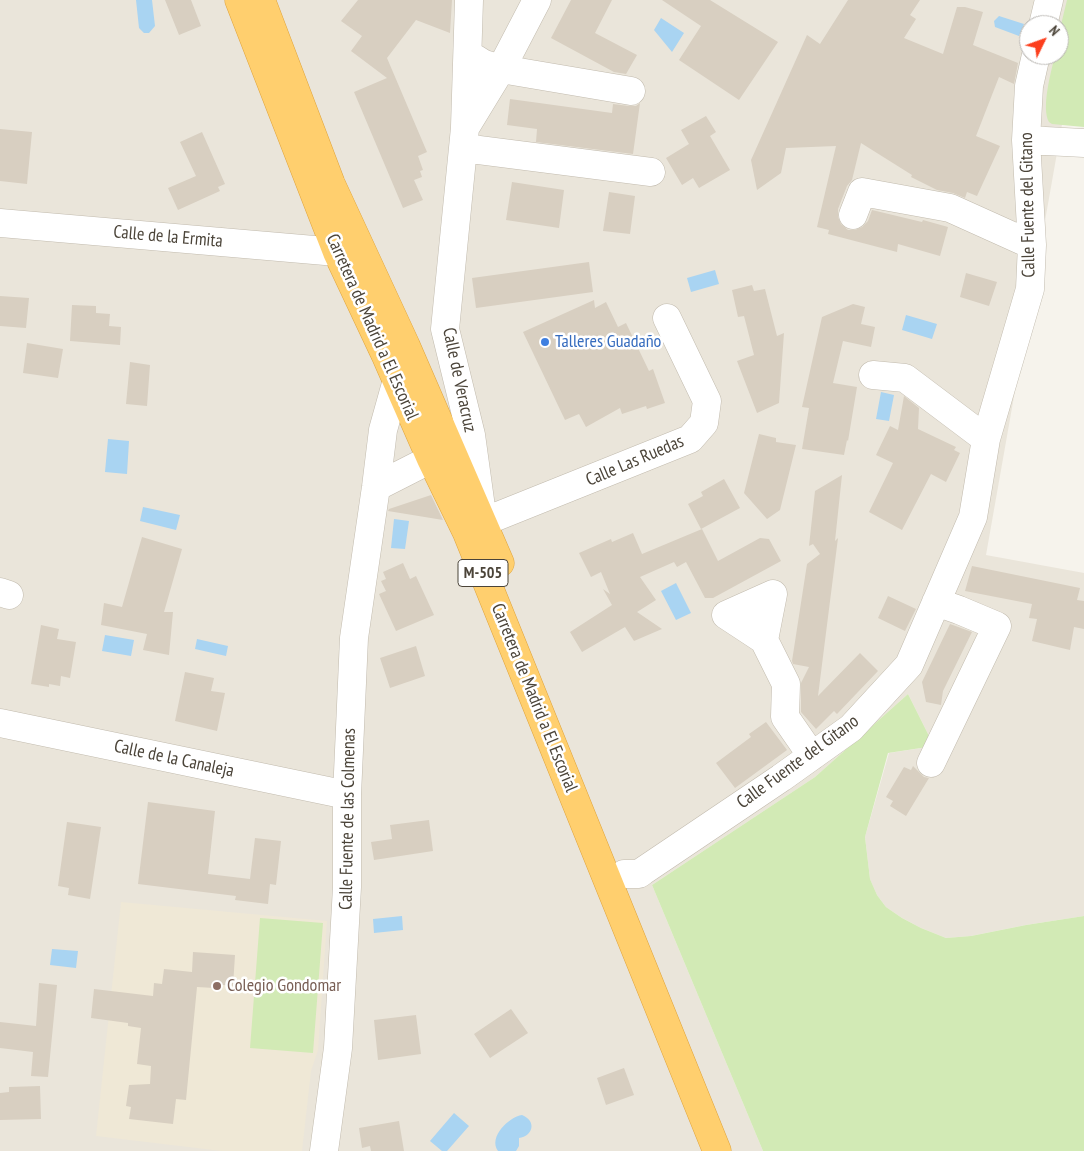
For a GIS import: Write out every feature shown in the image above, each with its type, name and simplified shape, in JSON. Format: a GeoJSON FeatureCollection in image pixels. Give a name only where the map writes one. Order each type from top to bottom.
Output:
{"type":"FeatureCollection","features":[{"type":"Feature","properties":{"kind":"highway","name":"Carretera de Madrid a El Escorial"},"geometry":{"type":"LineString","coordinates":[[239,0],[336,252],[467,533],[717,1151]]}},
{"type":"Feature","properties":{"kind":"highway","name":"Carretera de Madrid a El Escorial"},"geometry":{"type":"LineString","coordinates":[[262,0],[331,184],[406,346],[483,522],[736,1151]]}},
{"type":"Feature","properties":{"kind":"street","name":"Calle de Veracruz"},"geometry":{"type":"LineString","coordinates":[[469,0],[464,138],[445,329],[471,435],[483,522]]}},
{"type":"Feature","properties":{"kind":"street","name":"Calle de Veracruz"},"geometry":{"type":"LineString","coordinates":[[464,138],[537,0]]}},
{"type":"Feature","properties":{"kind":"street"},"geometry":{"type":"LineString","coordinates":[[1045,15],[1049,0]]}},
{"type":"Feature","properties":{"kind":"street"},"geometry":{"type":"LineString","coordinates":[[468,54],[484,64],[501,69],[631,91]]}},
{"type":"Feature","properties":{"kind":"street","name":"Calle Fuente del Gitano"},"geometry":{"type":"LineString","coordinates":[[624,874],[639,874],[851,728],[909,665],[973,517],[986,439],[1030,289],[1032,245],[1026,140],[1029,86],[1034,65]]}},
{"type":"Feature","properties":{"kind":"street"},"geometry":{"type":"LineString","coordinates":[[464,138],[651,172]]}},
{"type":"Feature","properties":{"kind":"street"},"geometry":{"type":"LineString","coordinates":[[1026,140],[1084,143]]}},
{"type":"Feature","properties":{"kind":"street"},"geometry":{"type":"LineString","coordinates":[[853,215],[862,192],[950,208],[1032,245]]}},
{"type":"Feature","properties":{"kind":"street","name":"Calle de la Ermita"},"geometry":{"type":"LineString","coordinates":[[0,223],[336,252]]}},
{"type":"Feature","properties":{"kind":"street","name":"Calle Las Ruedas"},"geometry":{"type":"LineString","coordinates":[[483,522],[690,439],[704,423],[706,401],[667,318]]}},
{"type":"Feature","properties":{"kind":"street"},"geometry":{"type":"LineString","coordinates":[[873,375],[905,378],[986,439]]}},
{"type":"Feature","properties":{"kind":"street","name":"Calle Fuente de las Colmenas"},"geometry":{"type":"LineString","coordinates":[[324,1151],[338,1048],[347,887],[348,796],[354,638],[383,430],[397,380]]}},
{"type":"Feature","properties":{"kind":"street"},"geometry":{"type":"LineString","coordinates":[[376,487],[431,459]]}},
{"type":"Feature","properties":{"kind":"street"},"geometry":{"type":"LineString","coordinates":[[932,763],[997,626],[936,602]]}},
{"type":"Feature","properties":{"kind":"street"},"geometry":{"type":"LineString","coordinates":[[764,640],[786,684],[785,718],[812,756]]}},
{"type":"Feature","properties":{"kind":"street","name":"Calle de la Canaleja"},"geometry":{"type":"LineString","coordinates":[[0,723],[348,796]]}},
{"type":"Feature","properties":{"kind":"shaded area"},"geometry":{"type":"Polygon","coordinates":[[[0,0],[1084,0],[986,555],[1084,573],[1084,916],[971,936],[946,938],[921,928],[886,907],[877,895],[870,879],[865,837],[889,753],[934,746],[908,694],[815,777],[652,885],[763,1151],[0,1151],[0,0]]]}},
{"type":"Feature","properties":{"kind":"shaded area","name":"Colegio Gondomar"},"geometry":{"type":"Polygon","coordinates":[[[121,902],[327,921],[318,1050],[311,1071],[302,1151],[222,1151],[96,1136],[121,902]]]}},
{"type":"Feature","properties":{"kind":"green space"},"geometry":{"type":"Polygon","coordinates":[[[1067,0],[1084,0],[1084,127],[1052,124],[1047,116],[1047,90],[1053,65],[1069,65],[1069,15],[1063,15],[1067,0]]]}},
{"type":"Feature","properties":{"kind":"green space"},"geometry":{"type":"Polygon","coordinates":[[[908,694],[934,746],[888,753],[865,837],[870,879],[877,895],[886,907],[921,928],[946,938],[971,936],[1084,916],[1084,1151],[763,1151],[652,885],[815,777],[908,694]]]}},
{"type":"Feature","properties":{"kind":"green space"},"geometry":{"type":"Polygon","coordinates":[[[260,918],[323,923],[313,1053],[250,1048],[260,918]]]}},
{"type":"Feature","properties":{"kind":"water"},"geometry":{"type":"Polygon","coordinates":[[[136,0],[152,0],[155,26],[149,33],[144,33],[139,28],[136,0]]]}},
{"type":"Feature","properties":{"kind":"water"},"geometry":{"type":"Polygon","coordinates":[[[999,16],[1019,22],[1019,36],[995,27],[994,21],[999,16]]]}},
{"type":"Feature","properties":{"kind":"water"},"geometry":{"type":"Polygon","coordinates":[[[661,18],[684,33],[672,52],[654,30],[661,18]]]}},
{"type":"Feature","properties":{"kind":"water"},"geometry":{"type":"Polygon","coordinates":[[[715,270],[719,284],[691,292],[687,278],[715,270]]]}},
{"type":"Feature","properties":{"kind":"water"},"geometry":{"type":"Polygon","coordinates":[[[906,315],[937,324],[932,339],[902,330],[906,315]]]}},
{"type":"Feature","properties":{"kind":"water"},"geometry":{"type":"Polygon","coordinates":[[[881,392],[894,395],[889,421],[876,419],[881,392]]]}},
{"type":"Feature","properties":{"kind":"water"},"geometry":{"type":"Polygon","coordinates":[[[108,439],[129,441],[127,474],[105,472],[108,439]]]}},
{"type":"Feature","properties":{"kind":"water"},"geometry":{"type":"Polygon","coordinates":[[[143,507],[180,515],[176,530],[140,521],[143,507]]]}},
{"type":"Feature","properties":{"kind":"water"},"geometry":{"type":"Polygon","coordinates":[[[394,519],[409,521],[405,549],[391,548],[394,519]]]}},
{"type":"Feature","properties":{"kind":"water"},"geometry":{"type":"Polygon","coordinates":[[[676,583],[691,613],[676,620],[661,591],[676,583]]]}},
{"type":"Feature","properties":{"kind":"water"},"geometry":{"type":"Polygon","coordinates":[[[105,635],[134,640],[131,656],[102,651],[105,635]]]}},
{"type":"Feature","properties":{"kind":"water"},"geometry":{"type":"Polygon","coordinates":[[[197,639],[228,646],[226,656],[195,649],[197,639]]]}},
{"type":"Feature","properties":{"kind":"water"},"geometry":{"type":"Polygon","coordinates":[[[402,916],[403,930],[374,933],[373,919],[402,916]]]}},
{"type":"Feature","properties":{"kind":"water"},"geometry":{"type":"Polygon","coordinates":[[[52,949],[78,951],[76,968],[50,965],[52,949]]]}},
{"type":"Feature","properties":{"kind":"water"},"geometry":{"type":"Polygon","coordinates":[[[454,1113],[469,1126],[447,1151],[442,1151],[430,1141],[454,1113]]]}},
{"type":"Feature","properties":{"kind":"water"},"geometry":{"type":"Polygon","coordinates":[[[522,1115],[530,1121],[530,1131],[524,1137],[519,1138],[519,1146],[516,1151],[498,1151],[496,1140],[501,1128],[511,1120],[522,1115]]]}},
{"type":"Feature","properties":{"kind":"building"},"geometry":{"type":"Polygon","coordinates":[[[165,0],[191,0],[201,26],[179,35],[165,0]]]}},
{"type":"Feature","properties":{"kind":"building"},"geometry":{"type":"Polygon","coordinates":[[[358,0],[452,0],[450,33],[416,20],[387,58],[427,152],[418,156],[423,170],[420,171],[422,177],[414,180],[423,200],[403,208],[354,92],[387,78],[351,51],[362,36],[341,21],[358,0]]]}},
{"type":"Feature","properties":{"kind":"building"},"geometry":{"type":"Polygon","coordinates":[[[571,0],[612,0],[595,33],[637,55],[626,74],[614,72],[551,38],[571,0]]]}},
{"type":"Feature","properties":{"kind":"building"},"geometry":{"type":"Polygon","coordinates":[[[662,0],[710,0],[778,42],[739,100],[679,60],[701,26],[662,0]]]}},
{"type":"Feature","properties":{"kind":"building"},"geometry":{"type":"Polygon","coordinates":[[[848,0],[920,0],[910,15],[916,19],[904,38],[943,54],[957,7],[965,7],[983,12],[973,45],[1018,63],[1014,84],[999,77],[976,136],[1000,146],[977,196],[967,192],[965,198],[953,193],[937,190],[911,177],[912,175],[861,143],[852,180],[847,186],[838,209],[838,217],[841,224],[848,230],[862,227],[868,221],[872,210],[948,227],[940,256],[898,244],[897,252],[828,234],[829,230],[817,227],[836,146],[786,148],[781,173],[757,190],[751,160],[807,35],[820,44],[848,0]]]}},
{"type":"Feature","properties":{"kind":"building"},"geometry":{"type":"Polygon","coordinates":[[[510,99],[612,113],[613,104],[636,106],[640,103],[633,154],[536,142],[537,129],[507,125],[510,99]]]}},
{"type":"Feature","properties":{"kind":"building"},"geometry":{"type":"Polygon","coordinates":[[[706,116],[716,132],[710,136],[730,170],[699,188],[693,178],[682,185],[666,158],[689,144],[681,130],[706,116]]]}},
{"type":"Feature","properties":{"kind":"building"},"geometry":{"type":"Polygon","coordinates":[[[0,129],[32,132],[27,184],[0,181],[0,129]]]}},
{"type":"Feature","properties":{"kind":"building"},"geometry":{"type":"Polygon","coordinates":[[[202,132],[225,184],[218,187],[220,191],[178,210],[168,188],[196,176],[180,142],[202,132]]]}},
{"type":"Feature","properties":{"kind":"building"},"geometry":{"type":"Polygon","coordinates":[[[512,182],[564,190],[559,228],[506,220],[512,182]]]}},
{"type":"Feature","properties":{"kind":"building"},"geometry":{"type":"Polygon","coordinates":[[[609,192],[635,196],[630,234],[603,231],[609,192]]]}},
{"type":"Feature","properties":{"kind":"building"},"geometry":{"type":"Polygon","coordinates":[[[589,262],[593,292],[476,308],[472,278],[589,262]]]}},
{"type":"Feature","properties":{"kind":"building"},"geometry":{"type":"Polygon","coordinates":[[[966,273],[997,282],[989,306],[960,297],[966,273]]]}},
{"type":"Feature","properties":{"kind":"building"},"geometry":{"type":"Polygon","coordinates":[[[752,285],[754,291],[765,289],[777,336],[784,333],[779,403],[757,413],[737,361],[754,355],[744,316],[738,317],[732,290],[752,285]]]}},
{"type":"Feature","properties":{"kind":"building"},"geometry":{"type":"Polygon","coordinates":[[[0,296],[29,298],[26,328],[0,326],[0,296]]]}},
{"type":"Feature","properties":{"kind":"building"},"geometry":{"type":"Polygon","coordinates":[[[594,300],[595,308],[606,302],[618,327],[626,323],[649,371],[653,369],[665,403],[647,409],[646,406],[622,414],[620,408],[586,427],[579,414],[565,420],[523,332],[594,300]]]}},
{"type":"Feature","properties":{"kind":"building"},"geometry":{"type":"Polygon","coordinates":[[[853,304],[865,307],[861,324],[875,327],[871,347],[843,341],[833,383],[857,387],[844,455],[802,449],[809,408],[802,407],[822,317],[853,304]]]}},
{"type":"Feature","properties":{"kind":"building"},"geometry":{"type":"Polygon","coordinates":[[[72,305],[96,306],[96,313],[110,314],[109,326],[121,327],[120,345],[70,341],[72,305]]]}},
{"type":"Feature","properties":{"kind":"building"},"geometry":{"type":"Polygon","coordinates":[[[27,343],[63,349],[58,378],[23,373],[27,343]]]}},
{"type":"Feature","properties":{"kind":"building"},"geometry":{"type":"Polygon","coordinates":[[[130,362],[150,365],[147,406],[126,404],[130,362]]]}},
{"type":"Feature","properties":{"kind":"building"},"geometry":{"type":"Polygon","coordinates":[[[904,396],[919,408],[918,429],[956,447],[954,450],[960,453],[946,482],[931,474],[902,530],[869,512],[893,463],[876,455],[890,426],[898,430],[904,396]]]}},
{"type":"Feature","properties":{"kind":"building"},"geometry":{"type":"Polygon","coordinates":[[[759,434],[776,438],[776,442],[796,445],[780,510],[767,519],[744,493],[759,434]]]}},
{"type":"Feature","properties":{"kind":"building"},"geometry":{"type":"Polygon","coordinates":[[[842,475],[835,541],[838,538],[818,696],[860,653],[878,671],[837,714],[834,711],[816,729],[801,712],[801,683],[809,667],[793,664],[792,661],[807,564],[820,554],[813,544],[809,546],[815,491],[842,475]]]}},
{"type":"Feature","properties":{"kind":"building"},"geometry":{"type":"Polygon","coordinates":[[[724,479],[740,508],[701,529],[688,504],[703,496],[701,492],[724,479]]]}},
{"type":"Feature","properties":{"kind":"building"},"geometry":{"type":"Polygon","coordinates":[[[431,495],[443,520],[388,511],[389,509],[431,495]]]}},
{"type":"Feature","properties":{"kind":"building"},"geometry":{"type":"Polygon","coordinates":[[[702,529],[718,561],[760,538],[769,539],[781,561],[713,598],[705,598],[686,562],[677,567],[674,562],[640,577],[656,600],[637,612],[662,629],[634,641],[625,627],[582,652],[570,632],[612,605],[603,589],[610,594],[601,572],[591,577],[579,553],[611,539],[612,542],[633,533],[642,554],[702,529]]]}},
{"type":"Feature","properties":{"kind":"building"},"geometry":{"type":"Polygon","coordinates":[[[142,537],[182,549],[164,612],[173,612],[169,655],[143,650],[147,634],[101,625],[104,603],[122,607],[142,537]]]}},
{"type":"Feature","properties":{"kind":"building"},"geometry":{"type":"Polygon","coordinates":[[[403,563],[410,579],[416,576],[434,615],[396,631],[379,594],[386,591],[381,581],[386,579],[383,572],[403,563]]]}},
{"type":"Feature","properties":{"kind":"building"},"geometry":{"type":"Polygon","coordinates":[[[972,566],[1080,588],[1077,600],[1084,601],[1084,629],[1074,627],[1070,650],[1032,641],[1037,619],[1029,618],[1032,604],[965,591],[972,566]]]}},
{"type":"Feature","properties":{"kind":"building"},"geometry":{"type":"Polygon","coordinates":[[[888,596],[916,609],[905,631],[878,618],[888,596]]]}},
{"type":"Feature","properties":{"kind":"building"},"geometry":{"type":"Polygon","coordinates":[[[950,624],[972,632],[943,691],[941,705],[926,702],[922,682],[950,624]]]}},
{"type":"Feature","properties":{"kind":"building"},"geometry":{"type":"Polygon","coordinates":[[[41,625],[59,629],[57,639],[76,642],[70,678],[61,676],[60,686],[49,684],[49,687],[31,684],[41,625]]]}},
{"type":"Feature","properties":{"kind":"building"},"geometry":{"type":"Polygon","coordinates":[[[416,646],[425,676],[390,688],[380,658],[416,646]]]}},
{"type":"Feature","properties":{"kind":"building"},"geometry":{"type":"Polygon","coordinates":[[[185,672],[214,678],[211,691],[225,693],[217,731],[175,721],[185,672]]]}},
{"type":"Feature","properties":{"kind":"building"},"geometry":{"type":"Polygon","coordinates":[[[766,722],[787,750],[735,788],[716,763],[751,737],[749,734],[766,722]]]}},
{"type":"Feature","properties":{"kind":"building"},"geometry":{"type":"Polygon","coordinates":[[[913,766],[924,777],[929,778],[906,816],[890,806],[893,801],[886,797],[904,767],[911,770],[913,766]]]}},
{"type":"Feature","properties":{"kind":"building"},"geometry":{"type":"Polygon","coordinates":[[[148,802],[215,811],[208,874],[250,879],[255,838],[281,841],[276,885],[270,884],[268,904],[235,900],[236,896],[138,884],[148,802]]]}},
{"type":"Feature","properties":{"kind":"building"},"geometry":{"type":"Polygon","coordinates":[[[429,820],[433,851],[374,860],[371,842],[392,839],[390,825],[429,820]]]}},
{"type":"Feature","properties":{"kind":"building"},"geometry":{"type":"Polygon","coordinates":[[[67,822],[101,827],[90,899],[68,895],[69,888],[58,886],[67,822]]]}},
{"type":"Feature","properties":{"kind":"building"},"geometry":{"type":"Polygon","coordinates":[[[193,952],[235,955],[233,986],[214,984],[214,988],[197,987],[186,1100],[176,1099],[173,1124],[129,1119],[131,1107],[126,1106],[129,1085],[150,1084],[151,1066],[137,1064],[141,1028],[128,1026],[128,1023],[91,1018],[94,989],[153,996],[154,983],[162,984],[164,969],[192,972],[193,952]]]}},
{"type":"Feature","properties":{"kind":"building"},"geometry":{"type":"Polygon","coordinates":[[[39,983],[57,985],[48,1077],[31,1076],[33,1052],[0,1048],[0,1022],[36,1026],[39,983]]]}},
{"type":"Feature","properties":{"kind":"building"},"geometry":{"type":"Polygon","coordinates":[[[511,1009],[528,1033],[490,1058],[474,1034],[511,1009]]]}},
{"type":"Feature","properties":{"kind":"building"},"geometry":{"type":"Polygon","coordinates":[[[416,1015],[421,1054],[378,1060],[374,1020],[416,1015]]]}},
{"type":"Feature","properties":{"kind":"building"},"geometry":{"type":"Polygon","coordinates":[[[624,1068],[634,1095],[606,1105],[597,1078],[624,1068]]]}},
{"type":"Feature","properties":{"kind":"building"},"geometry":{"type":"Polygon","coordinates":[[[40,1086],[41,1119],[0,1120],[0,1093],[9,1092],[9,1087],[40,1086]]]}},
{"type":"Feature","properties":{"kind":"building"},"geometry":{"type":"Polygon","coordinates":[[[399,1121],[404,1151],[371,1151],[370,1146],[362,1148],[359,1128],[399,1121]]]}},
{"type":"Feature","properties":{"kind":"place","name":"Talleres Guadaño"},"geometry":{"type":"Point","coordinates":[545,342]}},
{"type":"Feature","properties":{"kind":"place","name":"Colegio Gondomar"},"geometry":{"type":"Point","coordinates":[217,986]}}]}
